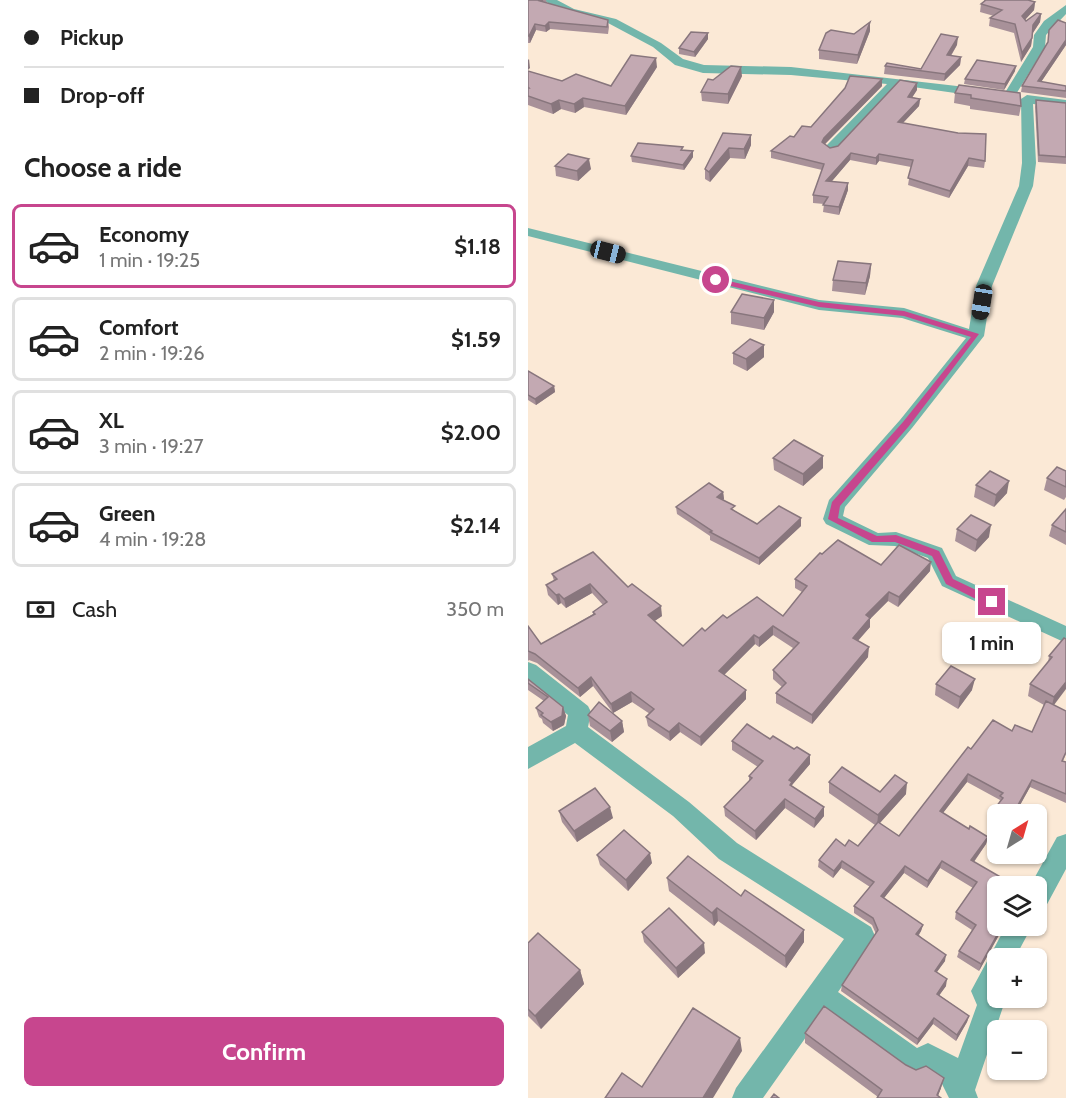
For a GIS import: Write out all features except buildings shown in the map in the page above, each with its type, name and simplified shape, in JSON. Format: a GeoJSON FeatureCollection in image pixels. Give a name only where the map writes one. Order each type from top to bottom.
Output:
{"type":"FeatureCollection","features":[{"type":"Feature","properties":{"kind":"street"},"geometry":{"type":"LineString","coordinates":[[548,0],[563,7],[612,21],[657,45],[679,62],[703,69],[791,72],[896,81],[1066,104]]}},
{"type":"Feature","properties":{"kind":"street"},"geometry":{"type":"LineString","coordinates":[[563,7],[579,0]]}},
{"type":"Feature","properties":{"kind":"street"},"geometry":{"type":"LineString","coordinates":[[1009,96],[1039,48],[1040,35],[1048,23],[1066,8]]}},
{"type":"Feature","properties":{"kind":"street"},"geometry":{"type":"LineString","coordinates":[[831,149],[896,81]]}},
{"type":"Feature","properties":{"kind":"street"},"geometry":{"type":"LineString","coordinates":[[1027,99],[1029,163],[1026,186],[984,286],[976,336],[906,424],[836,505],[833,519],[876,540],[896,539],[935,553],[949,581],[1066,635]]}},
{"type":"Feature","properties":{"kind":"street"},"geometry":{"type":"LineString","coordinates":[[528,232],[819,304],[904,314],[976,336]]}},
{"type":"Feature","properties":{"kind":"street"},"geometry":{"type":"LineString","coordinates":[[528,671],[580,712],[576,731],[528,759]]}},
{"type":"Feature","properties":{"kind":"street"},"geometry":{"type":"LineString","coordinates":[[576,731],[681,809],[728,851],[862,936],[818,994],[746,1098]]}},
{"type":"Feature","properties":{"kind":"street"},"geometry":{"type":"LineString","coordinates":[[1047,880],[1066,845]]}},
{"type":"Feature","properties":{"kind":"street"},"geometry":{"type":"LineString","coordinates":[[818,994],[915,1063],[928,1057],[949,1068],[962,1094]]}},
{"type":"Feature","properties":{"kind":"street"},"geometry":{"type":"LineString","coordinates":[[962,1094],[990,1008]]}},
{"type":"Feature","properties":{"kind":"route"},"geometry":{"type":"LineString","coordinates":[[716,280],[819,304],[904,314],[976,336],[906,424],[836,505],[833,519],[876,540],[896,539],[935,553],[949,581],[992,602]]}}]}
